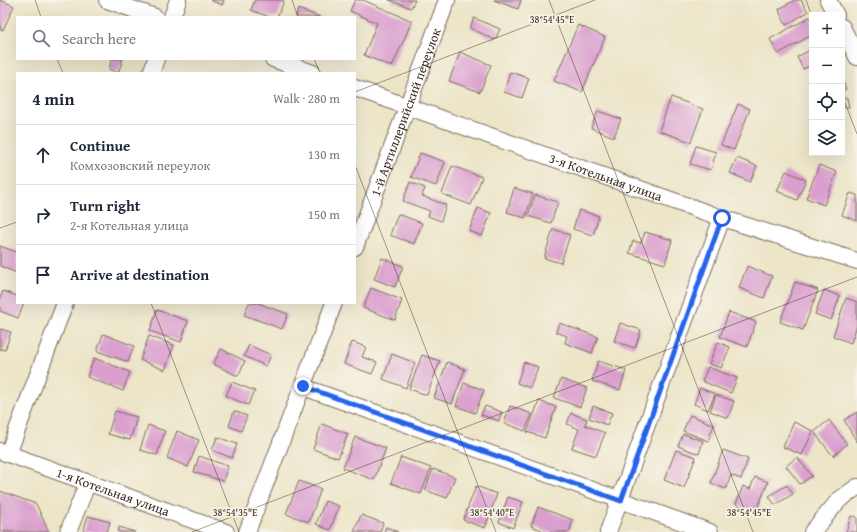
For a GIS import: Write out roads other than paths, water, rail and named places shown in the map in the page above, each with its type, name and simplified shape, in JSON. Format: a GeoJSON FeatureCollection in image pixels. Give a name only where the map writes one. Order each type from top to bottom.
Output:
{"type":"FeatureCollection","features":[{"type":"Feature","properties":{"kind":"street"},"geometry":{"type":"LineString","coordinates":[[107,0],[152,16]]}},
{"type":"Feature","properties":{"kind":"street"},"geometry":{"type":"LineString","coordinates":[[172,16],[178,0]]}},
{"type":"Feature","properties":{"kind":"street","name":"1-й Артиллерийский переулок"},"geometry":{"type":"LineString","coordinates":[[356,243],[447,0]]}},
{"type":"Feature","properties":{"kind":"street"},"geometry":{"type":"LineString","coordinates":[[828,0],[834,12]]}},
{"type":"Feature","properties":{"kind":"street"},"geometry":{"type":"LineString","coordinates":[[845,33],[857,57]]}},
{"type":"Feature","properties":{"kind":"street"},"geometry":{"type":"LineString","coordinates":[[151,72],[156,60]]}},
{"type":"Feature","properties":{"kind":"street"},"geometry":{"type":"LineString","coordinates":[[277,60],[310,72]]}},
{"type":"Feature","properties":{"kind":"street","name":"3-я Котельная улица"},"geometry":{"type":"LineString","coordinates":[[356,88],[722,218],[857,261]]}},
{"type":"Feature","properties":{"kind":"street"},"geometry":{"type":"LineString","coordinates":[[608,532],[621,501],[722,218]]}},
{"type":"Feature","properties":{"kind":"street"},"geometry":{"type":"LineString","coordinates":[[4,453],[65,304]]}},
{"type":"Feature","properties":{"kind":"street"},"geometry":{"type":"LineString","coordinates":[[247,532],[334,304]]}},
{"type":"Feature","properties":{"kind":"street"},"geometry":{"type":"LineString","coordinates":[[303,386],[710,532]]}},
{"type":"Feature","properties":{"kind":"street","name":"1-я Котельная улица"},"geometry":{"type":"LineString","coordinates":[[4,453],[226,532]]}},
{"type":"Feature","properties":{"kind":"street"},"geometry":{"type":"LineString","coordinates":[[68,532],[88,482]]}},
{"type":"Feature","properties":{"kind":"street"},"geometry":{"type":"LineString","coordinates":[[812,532],[839,500],[857,487]]}}]}
